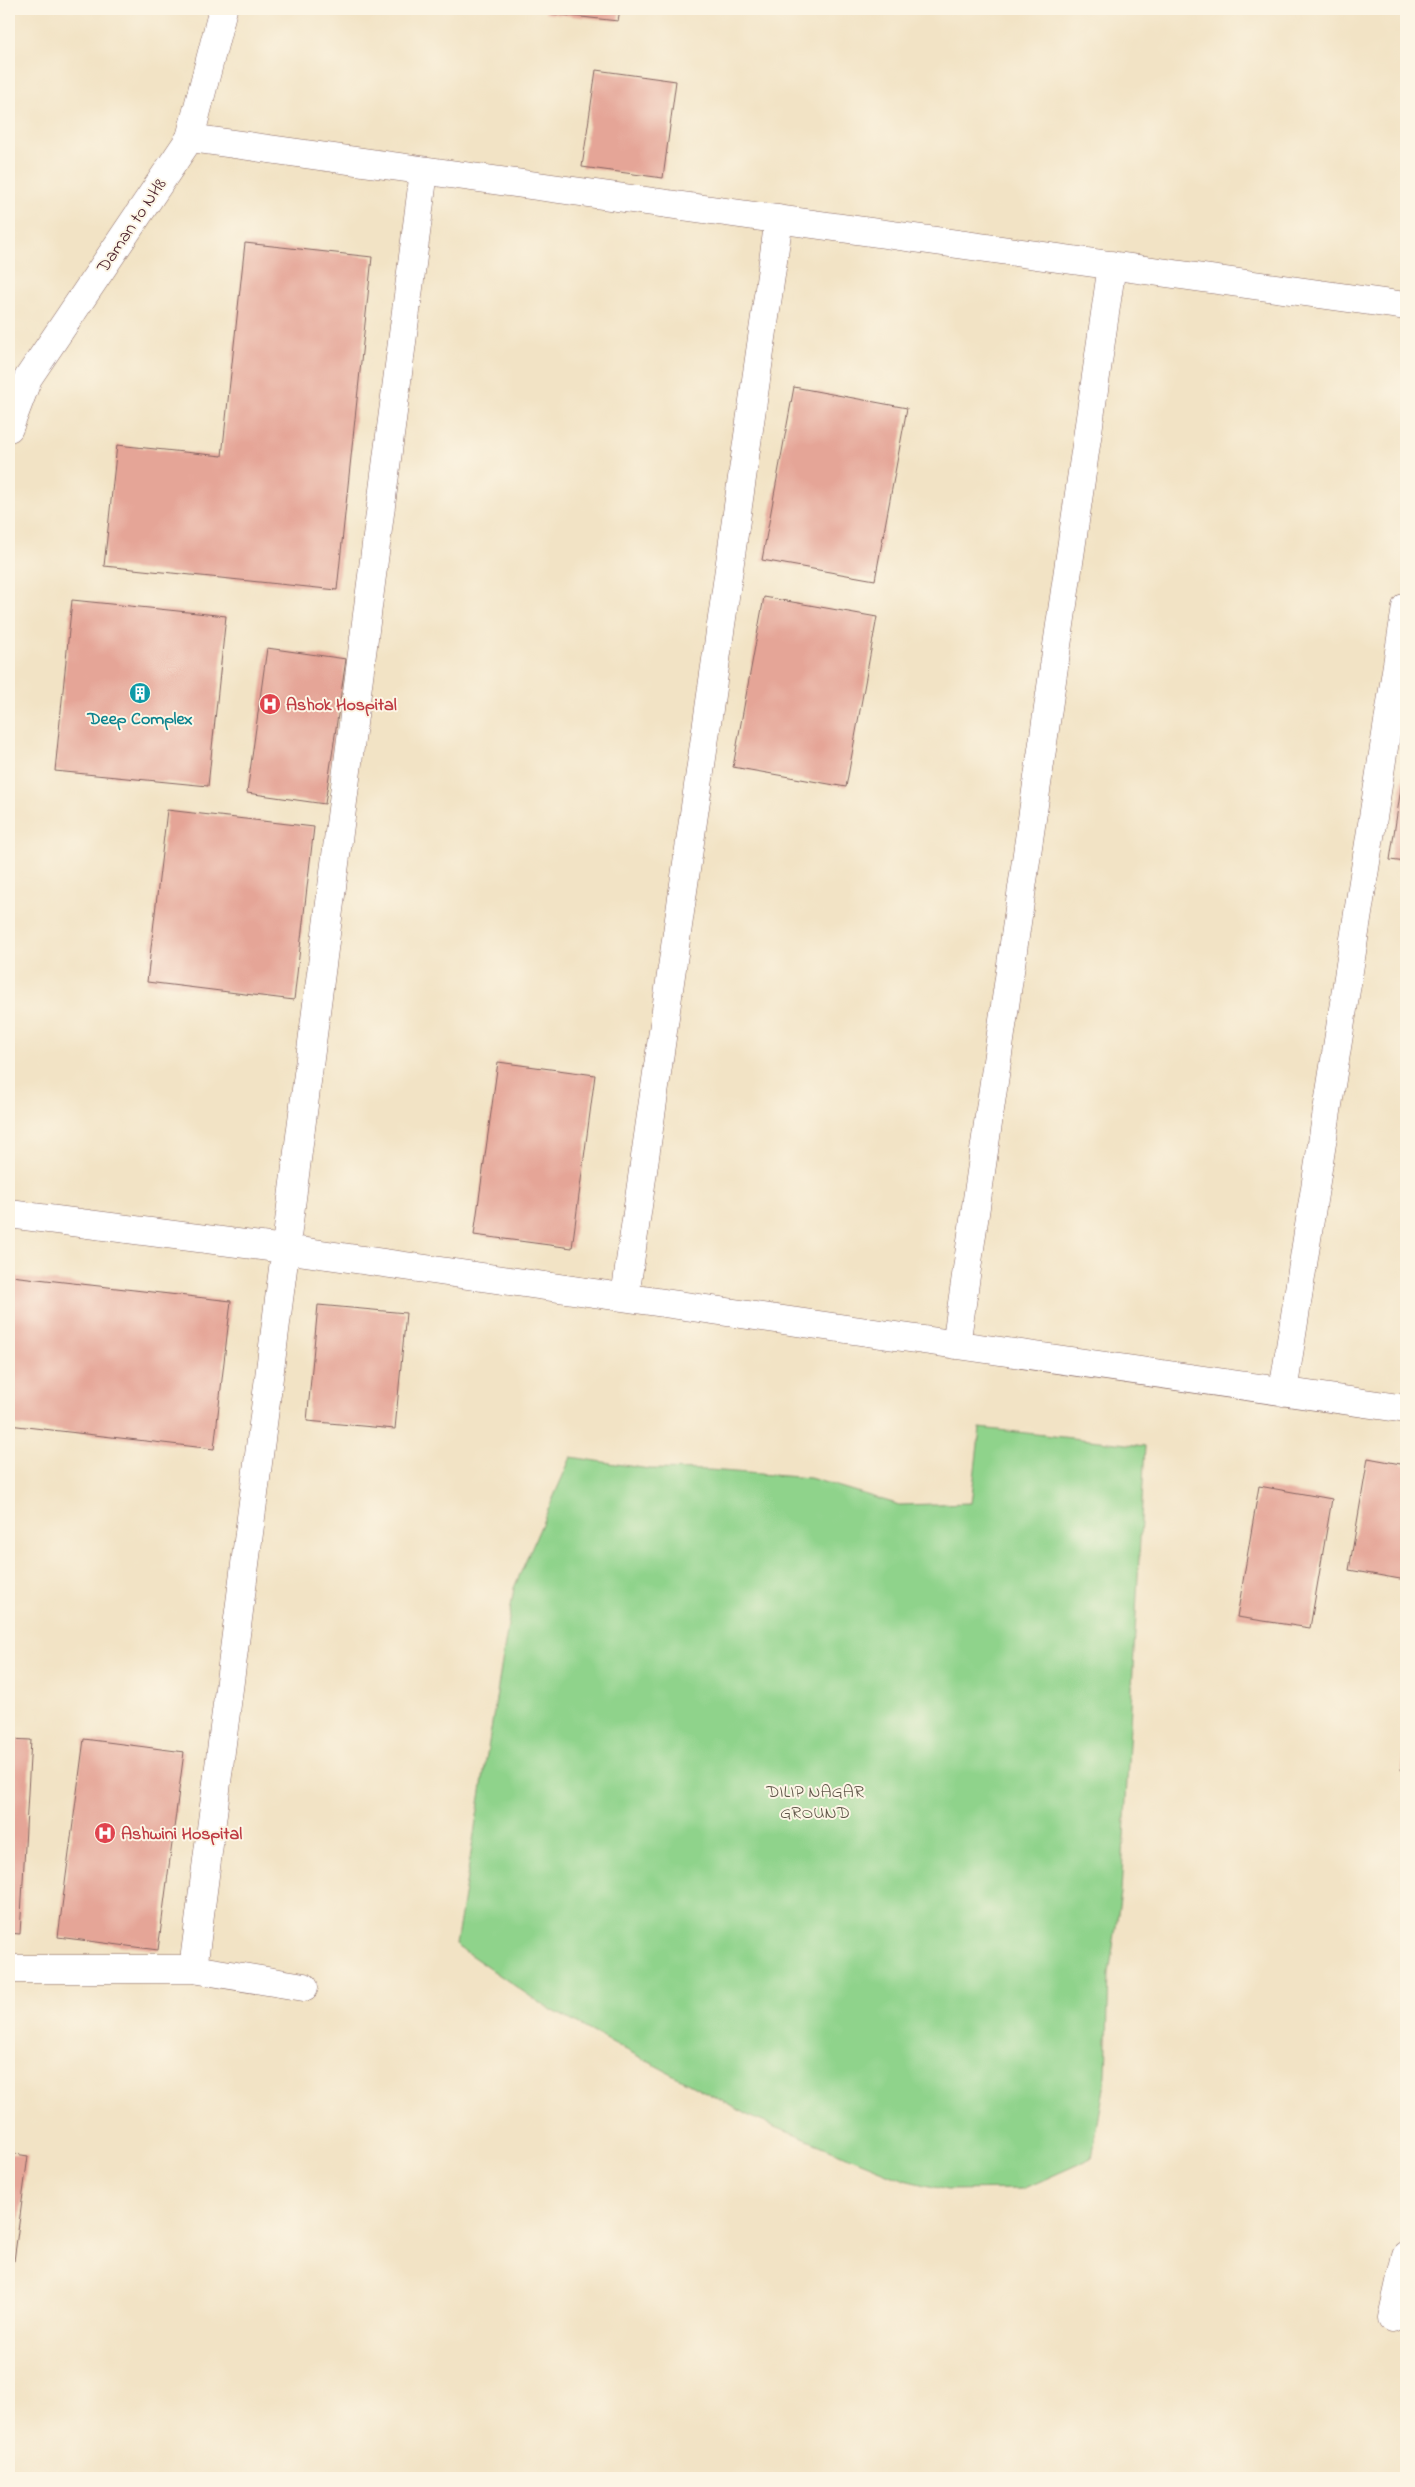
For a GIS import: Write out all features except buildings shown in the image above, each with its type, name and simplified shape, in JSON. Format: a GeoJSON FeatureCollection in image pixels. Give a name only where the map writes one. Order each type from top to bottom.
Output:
{"type":"FeatureCollection","features":[{"type":"Feature","properties":{"kind":"street","name":"Daman to NH8"},"geometry":{"type":"LineString","coordinates":[[9,428],[28,378],[190,138],[223,9]]}},
{"type":"Feature","properties":{"kind":"street"},"geometry":{"type":"LineString","coordinates":[[190,138],[1406,306]]}},
{"type":"Feature","properties":{"kind":"street"},"geometry":{"type":"LineString","coordinates":[[193,1969],[424,170]]}},
{"type":"Feature","properties":{"kind":"street"},"geometry":{"type":"LineString","coordinates":[[624,1297],[779,219]]}},
{"type":"Feature","properties":{"kind":"street"},"geometry":{"type":"LineString","coordinates":[[956,1345],[1112,265]]}},
{"type":"Feature","properties":{"kind":"street"},"geometry":{"type":"LineString","coordinates":[[1283,1392],[1406,607]]}},
{"type":"Feature","properties":{"kind":"street"},"geometry":{"type":"LineString","coordinates":[[9,1214],[285,1248],[1406,1409]]}},
{"type":"Feature","properties":{"kind":"street"},"geometry":{"type":"LineString","coordinates":[[9,1968],[193,1969],[304,1987]]}},
{"type":"Feature","properties":{"kind":"street"},"geometry":{"type":"LineString","coordinates":[[1392,2318],[1406,2255]]}},
{"type":"Feature","properties":{"kind":"green space","name":"DILIP NAGAR GROUND"},"geometry":{"type":"Polygon","coordinates":[[[980,1428],[1145,1446],[1121,1893],[1109,1974],[1106,2076],[1092,2158],[1023,2189],[947,2190],[905,2180],[756,2119],[544,2006],[456,1945],[514,1588],[571,1457],[649,1469],[709,1470],[810,1478],[900,1505],[971,1503],[980,1428]]]}},
{"type":"Feature","properties":{"kind":"place","name":"Deep Complex"},"geometry":{"type":"Point","coordinates":[140,693]}},
{"type":"Feature","properties":{"kind":"place","name":"Ashok Hospital"},"geometry":{"type":"Point","coordinates":[270,704]}},
{"type":"Feature","properties":{"kind":"place","name":"Ashwini Hospital"},"geometry":{"type":"Point","coordinates":[105,1833]}}]}
